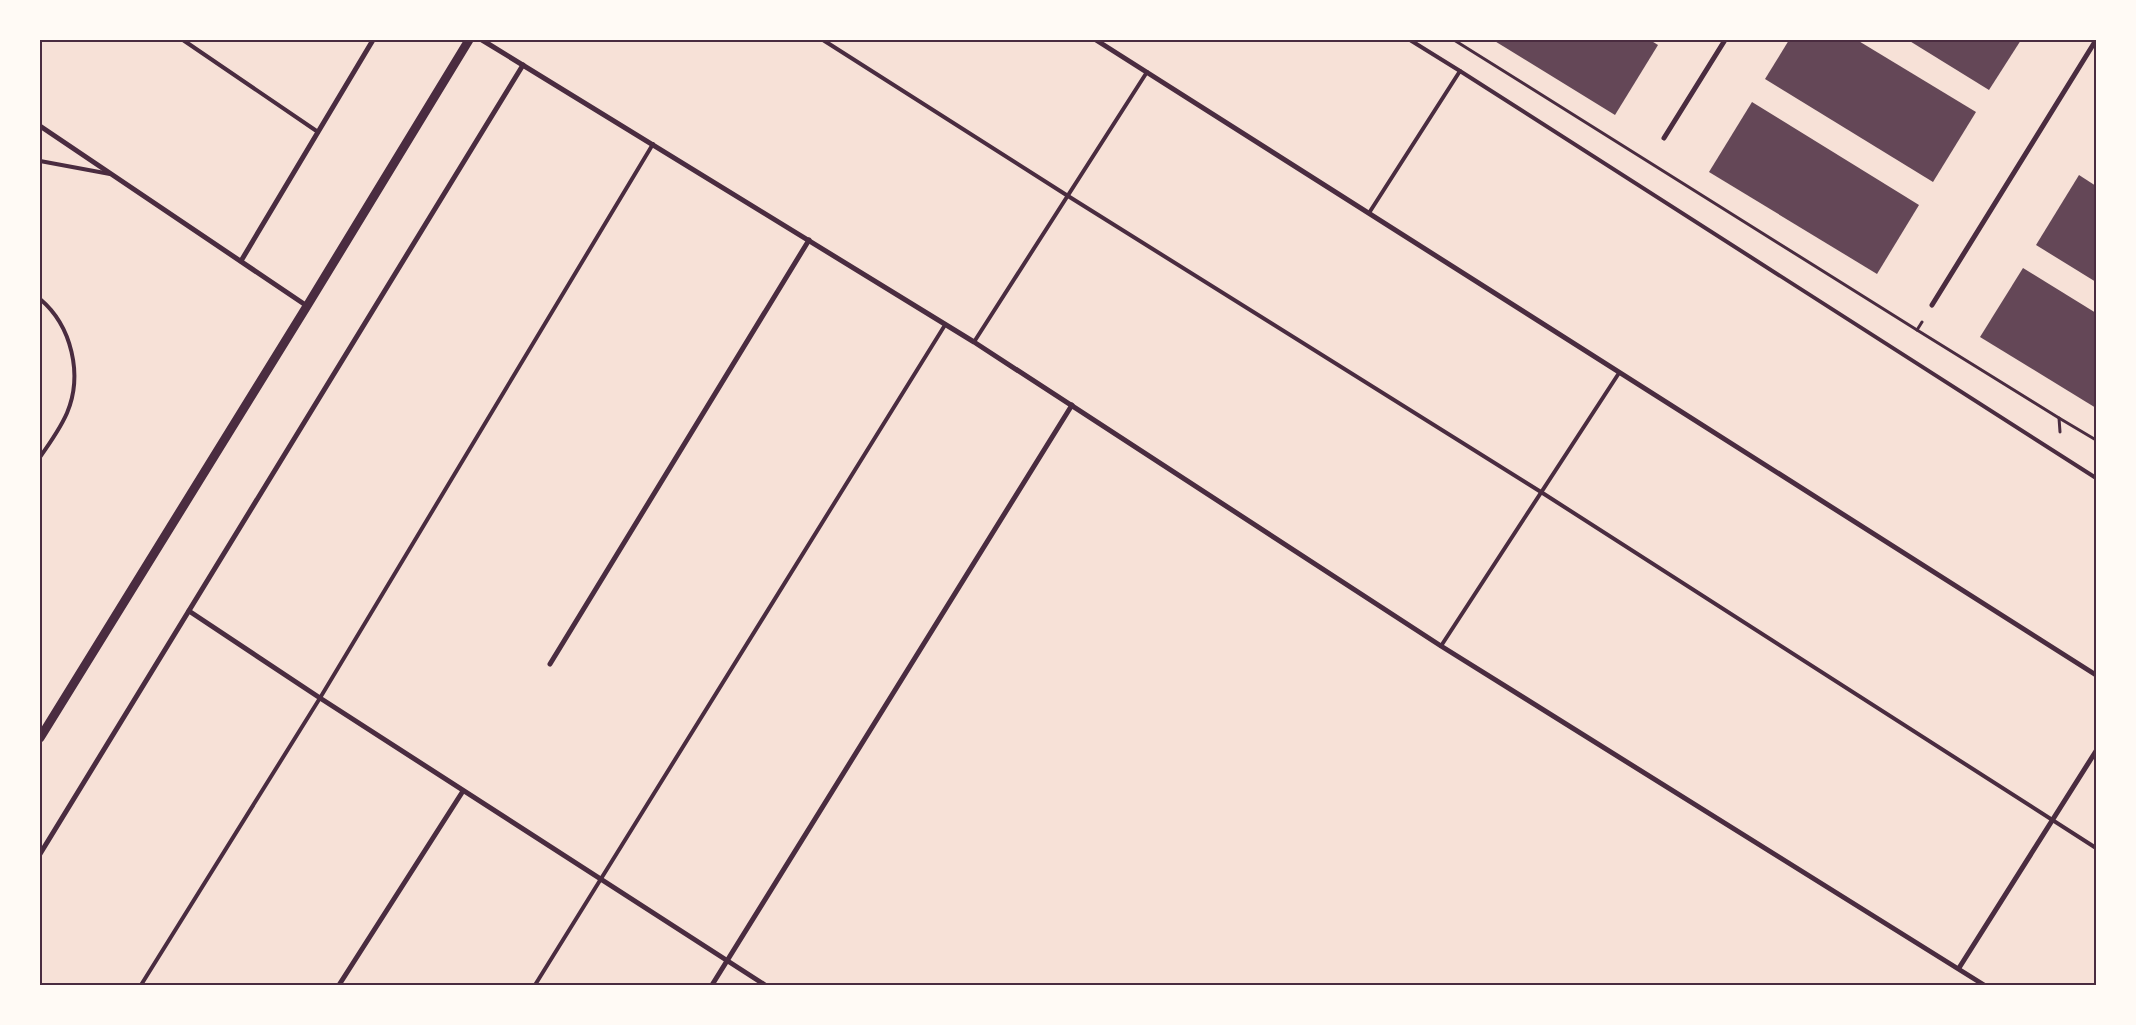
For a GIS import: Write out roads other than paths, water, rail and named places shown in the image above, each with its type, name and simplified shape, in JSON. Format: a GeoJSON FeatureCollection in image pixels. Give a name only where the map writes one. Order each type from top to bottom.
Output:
{"type":"FeatureCollection","features":[{"type":"Feature","properties":{"kind":"street"},"geometry":{"type":"LineString","coordinates":[[241,261],[373,40]]}},
{"type":"Feature","properties":{"kind":"street"},"geometry":{"type":"LineString","coordinates":[[40,738],[469,40]]}},
{"type":"Feature","properties":{"kind":"street"},"geometry":{"type":"LineString","coordinates":[[482,40],[974,342],[1441,646],[1959,968],[1981,984]]}},
{"type":"Feature","properties":{"kind":"street"},"geometry":{"type":"LineString","coordinates":[[1096,40],[1619,374],[2096,675]]}},
{"type":"Feature","properties":{"kind":"street"},"geometry":{"type":"LineString","coordinates":[[1664,138],[1725,40]]}},
{"type":"Feature","properties":{"kind":"street"},"geometry":{"type":"LineString","coordinates":[[1932,305],[2096,40]]}},
{"type":"Feature","properties":{"kind":"street"},"geometry":{"type":"LineString","coordinates":[[40,854],[523,65]]}},
{"type":"Feature","properties":{"kind":"street"},"geometry":{"type":"LineString","coordinates":[[40,126],[307,306]]}},
{"type":"Feature","properties":{"kind":"street"},"geometry":{"type":"LineString","coordinates":[[550,664],[809,240]]}},
{"type":"Feature","properties":{"kind":"street"},"geometry":{"type":"LineString","coordinates":[[712,985],[1072,405]]}},
{"type":"Feature","properties":{"kind":"street"},"geometry":{"type":"LineString","coordinates":[[188,611],[765,985]]}},
{"type":"Feature","properties":{"kind":"street"},"geometry":{"type":"LineString","coordinates":[[1959,968],[2096,751]]}},
{"type":"Feature","properties":{"kind":"street"},"geometry":{"type":"LineString","coordinates":[[339,985],[463,791]]}},
{"type":"Feature","properties":{"kind":"lane"},"geometry":{"type":"LineString","coordinates":[[183,40],[318,132]]}},
{"type":"Feature","properties":{"kind":"lane"},"geometry":{"type":"LineString","coordinates":[[824,40],[1068,196],[1542,492],[2096,848]]}},
{"type":"Feature","properties":{"kind":"lane"},"geometry":{"type":"LineString","coordinates":[[1410,40],[2096,478]]}},
{"type":"Feature","properties":{"kind":"lane"},"geometry":{"type":"LineString","coordinates":[[1369,213],[1460,71]]}},
{"type":"Feature","properties":{"kind":"lane"},"geometry":{"type":"LineString","coordinates":[[974,342],[1147,72]]}},
{"type":"Feature","properties":{"kind":"lane"},"geometry":{"type":"LineString","coordinates":[[141,985],[320,698],[653,144]]}},
{"type":"Feature","properties":{"kind":"lane"},"geometry":{"type":"LineString","coordinates":[[40,161],[110,174]]}},
{"type":"Feature","properties":{"kind":"lane"},"geometry":{"type":"LineString","coordinates":[[40,299],[48,306],[64,330],[71,349],[74,370],[73,392],[67,414],[40,457]]}},
{"type":"Feature","properties":{"kind":"lane"},"geometry":{"type":"LineString","coordinates":[[536,985],[945,325]]}},
{"type":"Feature","properties":{"kind":"lane"},"geometry":{"type":"LineString","coordinates":[[1441,646],[1619,374]]}}]}
